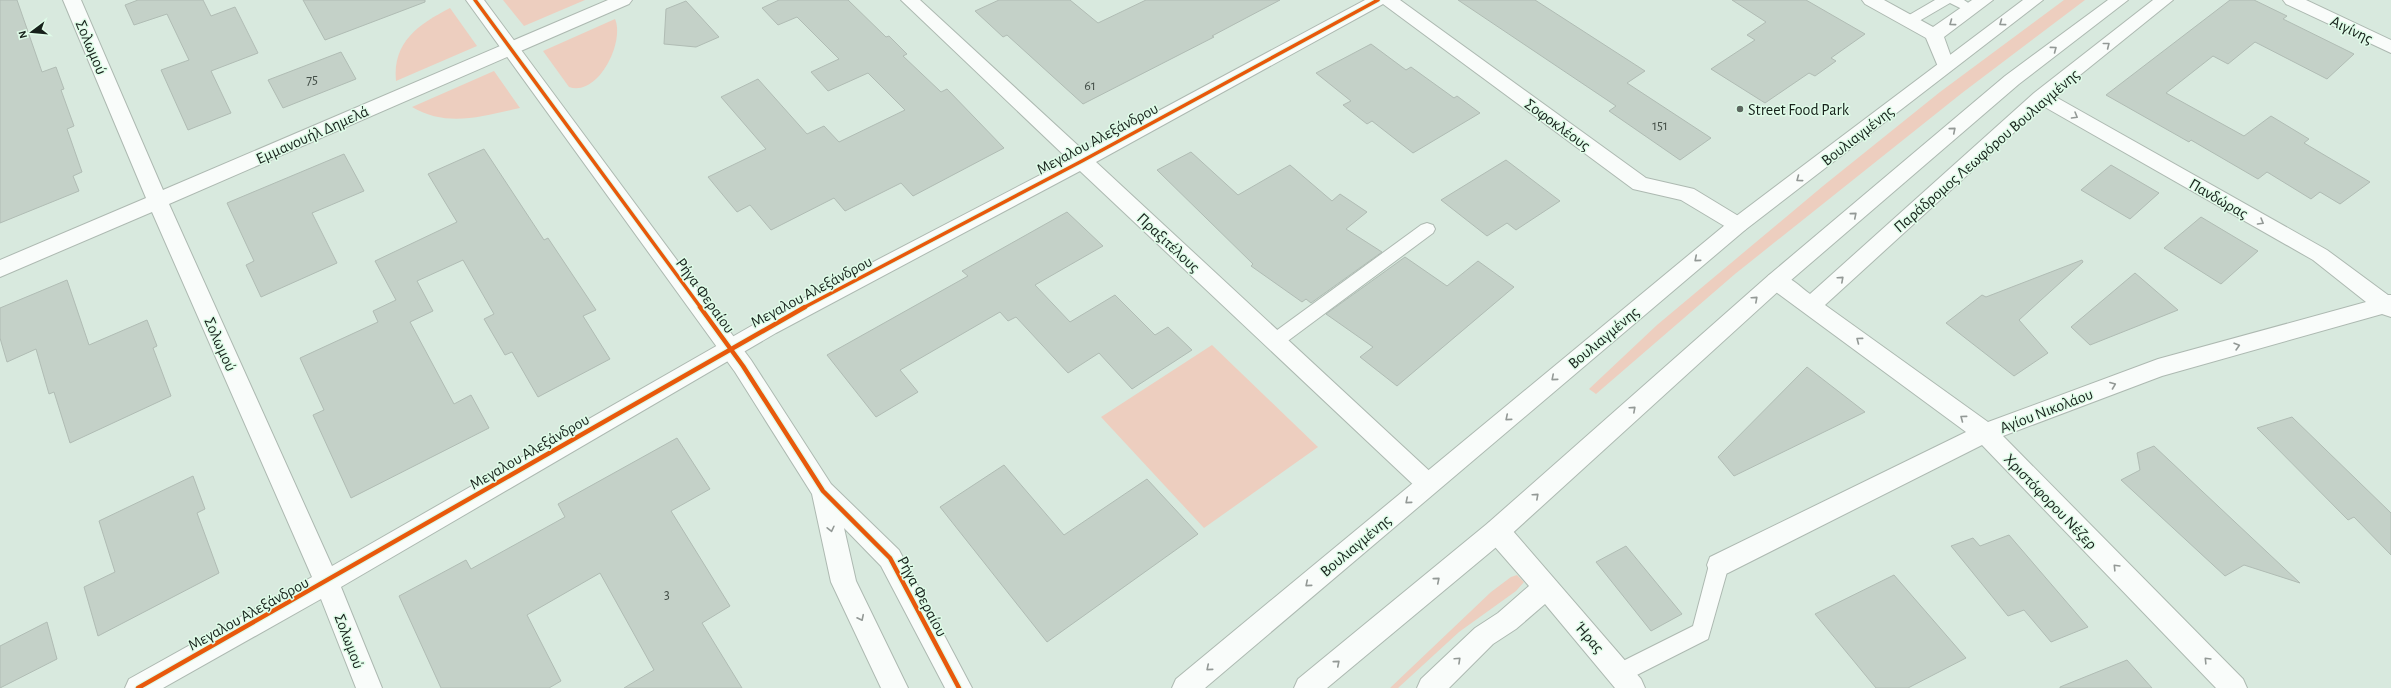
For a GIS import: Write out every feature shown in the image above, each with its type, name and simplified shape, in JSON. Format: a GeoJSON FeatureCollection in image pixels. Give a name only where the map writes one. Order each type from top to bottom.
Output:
{"type":"FeatureCollection","features":[{"type":"Feature","properties":{"kind":"street","name":"Σολωμού"},"geometry":{"type":"LineString","coordinates":[[72,0],[158,202],[327,582],[368,688]]}},
{"type":"Feature","properties":{"kind":"street","name":"Ρήγα Φεραίου"},"geometry":{"type":"LineString","coordinates":[[475,0],[730,348],[823,491],[890,558],[959,688]]}},
{"type":"Feature","properties":{"kind":"street","name":"Εμμανουήλ Δημελά"},"geometry":{"type":"LineString","coordinates":[[0,269],[623,0]]}},
{"type":"Feature","properties":{"kind":"street","name":"Πραξιτέλους"},"geometry":{"type":"LineString","coordinates":[[910,0],[1428,484]]}},
{"type":"Feature","properties":{"kind":"street","name":"Μεγαλου Αλεξάνδρου"},"geometry":{"type":"LineString","coordinates":[[138,688],[327,582],[730,348],[1082,161],[1378,0]]}},
{"type":"Feature","properties":{"kind":"street","name":"Σοφοκλέους"},"geometry":{"type":"LineString","coordinates":[[1389,0],[1640,184],[1687,194],[1738,225]]}},
{"type":"Feature","properties":{"kind":"street"},"geometry":{"type":"LineString","coordinates":[[1871,0],[1934,35],[1945,65]]}},
{"type":"Feature","properties":{"kind":"street","name":"Βουλιαγμένης"},"geometry":{"type":"LineString","coordinates":[[1184,688],[1738,225],[1826,159],[1945,65],[2034,0]]}},
{"type":"Feature","properties":{"kind":"street"},"geometry":{"type":"LineString","coordinates":[[1307,688],[1496,531],[1776,281],[2012,80],[2119,0]]}},
{"type":"Feature","properties":{"kind":"street","name":"Παράδρομος Λεωφόρου Βουλιαγμένης"},"geometry":{"type":"LineString","coordinates":[[1812,305],[2041,97],[2164,0]]}},
{"type":"Feature","properties":{"kind":"street","name":"Αιγίνης"},"geometry":{"type":"LineString","coordinates":[[2292,0],[2391,47]]}},
{"type":"Feature","properties":{"kind":"street"},"geometry":{"type":"LineString","coordinates":[[1934,35],[1977,5]]}},
{"type":"Feature","properties":{"kind":"street","name":"Πανδώρας"},"geometry":{"type":"LineString","coordinates":[[2041,97],[2320,255],[2389,306]]}},
{"type":"Feature","properties":{"kind":"street","name":"Χριστόφορου Νέζερ"},"geometry":{"type":"LineString","coordinates":[[1776,281],[1812,305],[1985,434],[2234,688]]}},
{"type":"Feature","properties":{"kind":"street","name":"Αγίου Νικολάου"},"geometry":{"type":"LineString","coordinates":[[1719,565],[1985,434],[2158,368],[2389,306]]}},
{"type":"Feature","properties":{"kind":"street","name":"Ρήγα Φεραίου"},"geometry":{"type":"LineString","coordinates":[[823,491],[844,582],[895,688]]}},
{"type":"Feature","properties":{"kind":"street","name":"Ήρας"},"geometry":{"type":"LineString","coordinates":[[1496,531],[1626,680]]}},
{"type":"Feature","properties":{"kind":"street"},"geometry":{"type":"LineString","coordinates":[[1430,688],[1484,636],[1508,621],[1546,587]]}},
{"type":"Feature","properties":{"kind":"lane"},"geometry":{"type":"LineString","coordinates":[[1909,22],[1944,0]]}},
{"type":"Feature","properties":{"kind":"lane"},"geometry":{"type":"LineString","coordinates":[[1954,0],[1977,5]]}},
{"type":"Feature","properties":{"kind":"lane"},"geometry":{"type":"LineString","coordinates":[[1275,341],[1427,229]]}},
{"type":"Feature","properties":{"kind":"lane"},"geometry":{"type":"LineString","coordinates":[[1626,680],[1701,632],[1719,565]]}},
{"type":"Feature","properties":{"kind":"shaded area"},"geometry":{"type":"Polygon","coordinates":[[[503,0],[585,0],[524,26],[503,0]]]}},
{"type":"Feature","properties":{"kind":"shaded area"},"geometry":{"type":"Polygon","coordinates":[[[2064,0],[2085,0],[1962,93],[1735,274],[1596,394],[1589,389],[1657,325],[1823,186],[1940,92],[2064,0]]]}},
{"type":"Feature","properties":{"kind":"shaded area"},"geometry":{"type":"Polygon","coordinates":[[[450,8],[477,46],[396,81],[398,55],[403,45],[418,28],[450,8]]]}},
{"type":"Feature","properties":{"kind":"shaded area"},"geometry":{"type":"Polygon","coordinates":[[[615,19],[617,29],[616,41],[607,65],[599,76],[590,84],[580,88],[569,87],[543,51],[615,19]]]}},
{"type":"Feature","properties":{"kind":"shaded area"},"geometry":{"type":"Polygon","coordinates":[[[494,71],[520,108],[479,117],[452,119],[425,113],[412,107],[494,71]]]}},
{"type":"Feature","properties":{"kind":"shaded area"},"geometry":{"type":"Polygon","coordinates":[[[1212,345],[1318,447],[1204,528],[1101,417],[1212,345]]]}},
{"type":"Feature","properties":{"kind":"shaded area"},"geometry":{"type":"Polygon","coordinates":[[[1517,575],[1524,582],[1516,591],[1459,632],[1398,688],[1390,688],[1491,592],[1511,577],[1517,575]]]}},
{"type":"Feature","properties":{"kind":"building"},"geometry":{"type":"Polygon","coordinates":[[[0,0],[17,0],[42,72],[56,67],[64,89],[61,90],[74,126],[67,129],[82,172],[73,176],[79,191],[0,223],[0,0]]]}},
{"type":"Feature","properties":{"kind":"building"},"geometry":{"type":"Polygon","coordinates":[[[138,0],[203,0],[211,16],[235,7],[258,53],[211,71],[231,113],[188,130],[161,70],[189,60],[167,14],[134,25],[125,5],[138,0]]]}},
{"type":"Feature","properties":{"kind":"building"},"geometry":{"type":"Polygon","coordinates":[[[303,0],[425,0],[425,2],[325,40],[303,0]]]}},
{"type":"Feature","properties":{"kind":"building"},"geometry":{"type":"Polygon","coordinates":[[[779,0],[848,0],[886,37],[889,36],[907,54],[903,56],[941,92],[947,89],[1004,148],[913,196],[901,183],[845,211],[834,198],[771,230],[750,205],[737,212],[708,177],[766,149],[721,97],[758,79],[807,134],[824,126],[839,142],[905,110],[868,73],[828,91],[811,72],[839,59],[797,17],[778,25],[762,8],[779,0]]]}},
{"type":"Feature","properties":{"kind":"building"},"geometry":{"type":"Polygon","coordinates":[[[999,0],[1070,0],[1098,23],[1146,0],[1280,0],[1212,36],[1214,37],[1083,104],[1007,35],[1003,37],[975,11],[999,0]]]}},
{"type":"Feature","properties":{"kind":"building"},"geometry":{"type":"Polygon","coordinates":[[[1458,0],[1535,0],[1645,71],[1627,83],[1711,138],[1680,160],[1609,111],[1616,106],[1458,0]]]}},
{"type":"Feature","properties":{"kind":"building"},"geometry":{"type":"Polygon","coordinates":[[[1732,0],[1806,0],[1865,34],[1831,58],[1836,61],[1815,76],[1809,73],[1765,103],[1711,69],[1755,40],[1747,35],[1766,22],[1732,0]]]}},
{"type":"Feature","properties":{"kind":"building"},"geometry":{"type":"Polygon","coordinates":[[[2230,0],[2254,0],[2287,16],[2283,19],[2354,54],[2327,79],[2255,42],[2228,64],[2213,56],[2166,93],[2244,136],[2271,116],[2309,139],[2304,143],[2370,182],[2340,204],[2320,192],[2311,199],[2267,172],[2258,179],[2191,140],[2189,142],[2106,95],[2230,0]]]}},
{"type":"Feature","properties":{"kind":"building"},"geometry":{"type":"Polygon","coordinates":[[[686,1],[719,37],[696,47],[664,44],[666,9],[686,1]]]}},
{"type":"Feature","properties":{"kind":"building"},"geometry":{"type":"Polygon","coordinates":[[[1371,44],[1406,70],[1411,67],[1454,98],[1457,96],[1480,113],[1413,153],[1372,121],[1367,124],[1343,105],[1351,101],[1316,73],[1371,44]]]}},
{"type":"Feature","properties":{"kind":"building"},"geometry":{"type":"Polygon","coordinates":[[[341,52],[356,79],[283,108],[268,80],[341,52]]]}},
{"type":"Feature","properties":{"kind":"building"},"geometry":{"type":"Polygon","coordinates":[[[484,149],[544,240],[548,238],[596,310],[583,316],[610,359],[538,397],[512,352],[505,355],[484,319],[494,314],[463,260],[417,281],[433,311],[410,322],[454,404],[471,395],[489,428],[351,498],[313,415],[324,410],[300,358],[378,322],[373,311],[396,300],[375,261],[457,222],[428,174],[484,149]]]}},
{"type":"Feature","properties":{"kind":"building"},"geometry":{"type":"Polygon","coordinates":[[[1191,152],[1238,195],[1290,165],[1332,201],[1340,194],[1367,212],[1346,229],[1382,252],[1311,303],[1306,299],[1302,302],[1251,266],[1253,264],[1157,170],[1191,152]]]}},
{"type":"Feature","properties":{"kind":"building"},"geometry":{"type":"Polygon","coordinates":[[[344,154],[364,191],[312,213],[337,263],[261,297],[246,265],[254,261],[227,203],[344,154]]]}},
{"type":"Feature","properties":{"kind":"building"},"geometry":{"type":"Polygon","coordinates":[[[1506,160],[1560,201],[1516,230],[1507,223],[1487,236],[1441,200],[1506,160]]]}},
{"type":"Feature","properties":{"kind":"building"},"geometry":{"type":"Polygon","coordinates":[[[2111,165],[2159,193],[2130,219],[2081,190],[2111,165]]]}},
{"type":"Feature","properties":{"kind":"building"},"geometry":{"type":"Polygon","coordinates":[[[1067,212],[1103,246],[1035,285],[1070,322],[1115,295],[1155,335],[1168,327],[1192,350],[1132,389],[1099,353],[1068,373],[1016,317],[1008,321],[1000,312],[900,370],[918,392],[876,417],[827,355],[968,276],[962,271],[1067,212]]]}},
{"type":"Feature","properties":{"kind":"building"},"geometry":{"type":"Polygon","coordinates":[[[2201,217],[2258,251],[2221,284],[2164,248],[2201,217]]]}},
{"type":"Feature","properties":{"kind":"building"},"geometry":{"type":"Polygon","coordinates":[[[1405,257],[1447,286],[1478,261],[1514,287],[1397,386],[1360,357],[1373,347],[1326,314],[1405,257]]]}},
{"type":"Feature","properties":{"kind":"building"},"geometry":{"type":"Polygon","coordinates":[[[2082,260],[2083,262],[2019,320],[2048,353],[2014,376],[1946,323],[1982,295],[1986,297],[2082,260]]]}},
{"type":"Feature","properties":{"kind":"building"},"geometry":{"type":"Polygon","coordinates":[[[2135,273],[2178,310],[2090,345],[2071,327],[2135,273]]]}},
{"type":"Feature","properties":{"kind":"building"},"geometry":{"type":"Polygon","coordinates":[[[67,280],[89,345],[147,320],[157,346],[153,348],[171,396],[70,443],[54,392],[49,394],[36,349],[7,362],[0,338],[0,308],[67,280]]]}},
{"type":"Feature","properties":{"kind":"building"},"geometry":{"type":"Polygon","coordinates":[[[1807,367],[1865,412],[1734,476],[1718,457],[1807,367]]]}},
{"type":"Feature","properties":{"kind":"building"},"geometry":{"type":"Polygon","coordinates":[[[2292,417],[2391,513],[2391,555],[2354,517],[2348,520],[2257,428],[2292,417]]]}},
{"type":"Feature","properties":{"kind":"building"},"geometry":{"type":"Polygon","coordinates":[[[677,438],[710,489],[671,511],[730,606],[702,623],[742,688],[624,688],[654,670],[600,573],[527,615],[561,681],[549,688],[441,688],[399,596],[466,560],[471,569],[565,517],[558,504],[677,438]]]}},
{"type":"Feature","properties":{"kind":"building"},"geometry":{"type":"Polygon","coordinates":[[[2154,446],[2300,583],[2244,565],[2225,576],[2121,480],[2140,470],[2137,453],[2154,446]]]}},
{"type":"Feature","properties":{"kind":"building"},"geometry":{"type":"Polygon","coordinates":[[[1004,465],[1064,535],[1147,479],[1198,534],[1047,642],[940,507],[1004,465]]]}},
{"type":"Feature","properties":{"kind":"building"},"geometry":{"type":"Polygon","coordinates":[[[193,476],[205,509],[197,513],[219,573],[98,636],[84,587],[115,572],[99,521],[193,476]]]}},
{"type":"Feature","properties":{"kind":"building"},"geometry":{"type":"Polygon","coordinates":[[[2009,535],[2088,627],[2051,642],[2024,610],[2008,616],[1951,546],[1973,538],[1980,546],[2009,535]]]}},
{"type":"Feature","properties":{"kind":"building"},"geometry":{"type":"Polygon","coordinates":[[[1626,546],[1682,614],[1651,631],[1596,562],[1626,546]]]}},
{"type":"Feature","properties":{"kind":"building"},"geometry":{"type":"Polygon","coordinates":[[[1894,575],[1966,658],[1908,688],[1876,688],[1815,614],[1894,575]]]}},
{"type":"Feature","properties":{"kind":"building"},"geometry":{"type":"Polygon","coordinates":[[[47,622],[57,659],[0,688],[0,646],[47,622]]]}},
{"type":"Feature","properties":{"kind":"building"},"geometry":{"type":"Polygon","coordinates":[[[2127,660],[2152,688],[2060,688],[2060,687],[2127,660]]]}},
{"type":"Feature","properties":{"kind":"cycle path"},"geometry":{"type":"LineString","coordinates":[[475,0],[743,366],[823,491],[890,558],[959,688]]}},
{"type":"Feature","properties":{"kind":"cycle path"},"geometry":{"type":"LineString","coordinates":[[138,688],[327,582],[768,327],[1082,161],[1378,0]]}},
{"type":"Feature","properties":{"kind":"place","name":"Street Food Park"},"geometry":{"type":"Point","coordinates":[1740,109]}}]}
